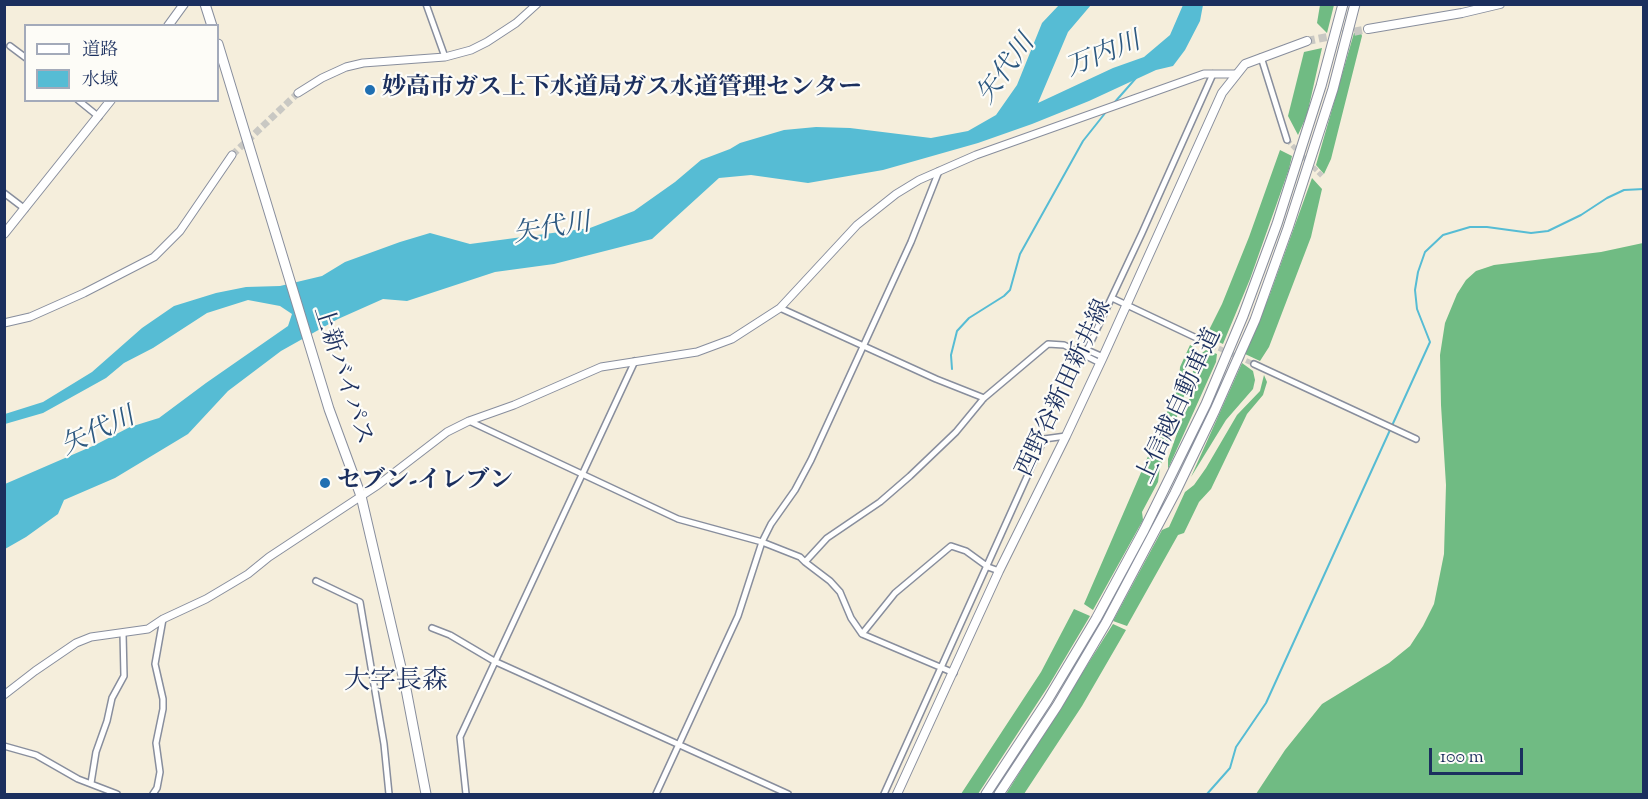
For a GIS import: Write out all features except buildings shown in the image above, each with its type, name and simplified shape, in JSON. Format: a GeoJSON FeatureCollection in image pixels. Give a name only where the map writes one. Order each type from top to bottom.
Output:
{"type":"FeatureCollection","features":[{"type":"Feature","properties":{"kind":"highway"},"geometry":{"type":"LineString","coordinates":[[205,4],[211,24]]}},
{"type":"Feature","properties":{"kind":"highway","name":"上信越自動車道"},"geometry":{"type":"LineString","coordinates":[[986,795],[1042,709],[1096,619],[1144,530],[1206,404],[1243,316],[1284,202],[1322,86],[1343,4]]}},
{"type":"Feature","properties":{"kind":"highway","name":"上信越自動車道"},"geometry":{"type":"LineString","coordinates":[[999,795],[1057,706],[1111,614],[1175,493],[1215,410],[1255,320],[1288,228],[1333,89],[1355,4]]}},
{"type":"Feature","properties":{"kind":"highway","name":"上新バイパス"},"geometry":{"type":"LineString","coordinates":[[219,47],[328,409],[361,496],[406,690],[426,795]]}},
{"type":"Feature","properties":{"kind":"main road"},"geometry":{"type":"LineString","coordinates":[[169,24],[184,4]]}},
{"type":"Feature","properties":{"kind":"main road"},"geometry":{"type":"LineString","coordinates":[[1368,29],[1500,4]]}},
{"type":"Feature","properties":{"kind":"main road","name":"西野谷新田新井線"},"geometry":{"type":"LineString","coordinates":[[897,795],[999,571],[1102,360],[1222,93],[1245,64],[1307,41]]}},
{"type":"Feature","properties":{"kind":"main road"},"geometry":{"type":"LineString","coordinates":[[4,234],[110,102]]}},
{"type":"Feature","properties":{"kind":"street"},"geometry":{"type":"LineString","coordinates":[[426,4],[445,57]]}},
{"type":"Feature","properties":{"kind":"street"},"geometry":{"type":"LineString","coordinates":[[298,93],[346,67],[363,63],[445,57],[471,50],[516,23],[537,4]]}},
{"type":"Feature","properties":{"kind":"street"},"geometry":{"type":"LineString","coordinates":[[10,46],[24,56]]}},
{"type":"Feature","properties":{"kind":"street"},"geometry":{"type":"LineString","coordinates":[[1261,57],[1287,140]]}},
{"type":"Feature","properties":{"kind":"street"},"geometry":{"type":"LineString","coordinates":[[4,695],[76,643],[91,637],[148,629],[163,619],[206,599],[248,574],[269,557],[361,496],[447,432],[469,421],[514,405],[601,367],[679,356],[717,346],[748,331],[780,308],[857,225],[896,194],[919,180],[976,155],[1204,74],[1235,74]]}},
{"type":"Feature","properties":{"kind":"street"},"geometry":{"type":"LineString","coordinates":[[1102,360],[1087,350],[1213,74]]}},
{"type":"Feature","properties":{"kind":"street"},"geometry":{"type":"LineString","coordinates":[[80,102],[99,117]]}},
{"type":"Feature","properties":{"kind":"street"},"geometry":{"type":"LineString","coordinates":[[4,323],[30,317],[84,294],[154,257],[180,231],[232,155]]}},
{"type":"Feature","properties":{"kind":"street"},"geometry":{"type":"LineString","coordinates":[[656,795],[738,616],[762,542],[771,524],[795,490],[864,347],[939,171]]}},
{"type":"Feature","properties":{"kind":"street"},"geometry":{"type":"LineString","coordinates":[[4,193],[25,209]]}},
{"type":"Feature","properties":{"kind":"street"},"geometry":{"type":"LineString","coordinates":[[1112,298],[1205,342]]}},
{"type":"Feature","properties":{"kind":"street"},"geometry":{"type":"LineString","coordinates":[[780,308],[984,398]]}},
{"type":"Feature","properties":{"kind":"street"},"geometry":{"type":"LineString","coordinates":[[805,562],[827,538],[880,502],[910,476],[956,432],[984,398],[1048,344],[1064,345],[1102,360]]}},
{"type":"Feature","properties":{"kind":"street"},"geometry":{"type":"LineString","coordinates":[[466,795],[460,737],[635,361]]}},
{"type":"Feature","properties":{"kind":"street"},"geometry":{"type":"LineString","coordinates":[[1254,364],[1416,440]]}},
{"type":"Feature","properties":{"kind":"street"},"geometry":{"type":"LineString","coordinates":[[469,421],[678,519],[762,542],[800,557],[840,592],[851,618],[862,634],[954,673]]}},
{"type":"Feature","properties":{"kind":"street"},"geometry":{"type":"LineString","coordinates":[[884,795],[1044,439],[1066,436]]}},
{"type":"Feature","properties":{"kind":"street"},"geometry":{"type":"LineString","coordinates":[[862,634],[895,593],[951,546],[966,551],[988,567],[999,571]]}},
{"type":"Feature","properties":{"kind":"street"},"geometry":{"type":"LineString","coordinates":[[316,581],[360,602],[384,744],[389,795]]}},
{"type":"Feature","properties":{"kind":"street"},"geometry":{"type":"LineString","coordinates":[[153,795],[158,788],[160,772],[156,743],[163,699],[155,664],[163,619]]}},
{"type":"Feature","properties":{"kind":"street"},"geometry":{"type":"LineString","coordinates":[[432,628],[450,635],[494,661],[788,795]]}},
{"type":"Feature","properties":{"kind":"street"},"geometry":{"type":"LineString","coordinates":[[91,783],[96,752],[112,698],[124,676],[123,633]]}},
{"type":"Feature","properties":{"kind":"street"},"geometry":{"type":"LineString","coordinates":[[4,746],[36,755],[78,779],[117,795]]}},
{"type":"Feature","properties":{"kind":"green space"},"geometry":{"type":"Polygon","coordinates":[[[1320,5],[1334,5],[1327,33],[1317,23],[1320,5]]]}},
{"type":"Feature","properties":{"kind":"green space"},"geometry":{"type":"Polygon","coordinates":[[[1354,33],[1361,33],[1362,36],[1331,159],[1324,174],[1316,165],[1354,33]]]}},
{"type":"Feature","properties":{"kind":"green space"},"geometry":{"type":"Polygon","coordinates":[[[1322,48],[1307,115],[1298,135],[1288,116],[1304,52],[1322,48]]]}},
{"type":"Feature","properties":{"kind":"green space"},"geometry":{"type":"Polygon","coordinates":[[[1280,150],[1292,156],[1289,169],[1250,279],[1223,344],[1206,336],[1222,304],[1249,237],[1280,150]]]}},
{"type":"Feature","properties":{"kind":"green space"},"geometry":{"type":"Polygon","coordinates":[[[1312,178],[1322,189],[1311,237],[1269,347],[1260,361],[1245,354],[1270,294],[1312,178]]]}},
{"type":"Feature","properties":{"kind":"green space"},"geometry":{"type":"Polygon","coordinates":[[[1643,243],[1643,794],[1256,794],[1285,750],[1322,704],[1389,663],[1410,646],[1434,604],[1444,554],[1446,485],[1440,355],[1445,323],[1457,294],[1466,280],[1476,271],[1494,265],[1601,252],[1643,243]]]}},
{"type":"Feature","properties":{"kind":"green space"},"geometry":{"type":"Polygon","coordinates":[[[1190,345],[1195,347],[1186,366],[1185,393],[1160,467],[1158,482],[1142,512],[1143,520],[1093,610],[1084,604],[1175,394],[1179,383],[1180,367],[1190,345]]]}},
{"type":"Feature","properties":{"kind":"green space"},"geometry":{"type":"Polygon","coordinates":[[[1206,350],[1217,354],[1216,362],[1168,469],[1168,459],[1191,394],[1194,359],[1206,350]]]}},
{"type":"Feature","properties":{"kind":"green space"},"geometry":{"type":"Polygon","coordinates":[[[1242,363],[1253,371],[1255,380],[1253,389],[1226,420],[1191,477],[1242,363]]]}},
{"type":"Feature","properties":{"kind":"green space"},"geometry":{"type":"Polygon","coordinates":[[[1264,375],[1267,382],[1263,395],[1247,414],[1211,489],[1199,502],[1184,533],[1178,535],[1127,626],[1113,621],[1162,530],[1169,527],[1185,492],[1194,485],[1206,468],[1237,415],[1260,391],[1264,375]]]}},
{"type":"Feature","properties":{"kind":"green space"},"geometry":{"type":"Polygon","coordinates":[[[1074,609],[1090,616],[1049,685],[978,794],[961,794],[1041,672],[1074,609]]]}},
{"type":"Feature","properties":{"kind":"green space"},"geometry":{"type":"Polygon","coordinates":[[[1113,624],[1126,630],[1082,706],[1024,794],[1006,794],[1113,624]]]}},
{"type":"Feature","properties":{"kind":"water"},"geometry":{"type":"Polygon","coordinates":[[[1059,5],[1091,5],[1068,32],[1038,103],[1113,68],[1144,57],[1170,35],[1183,5],[1203,5],[1200,21],[1185,50],[1173,66],[1156,70],[1032,124],[978,143],[883,170],[808,183],[751,175],[719,178],[652,239],[554,264],[495,272],[407,301],[383,299],[338,319],[281,351],[228,391],[188,434],[115,478],[64,500],[58,514],[5,549],[5,484],[95,445],[130,427],[159,418],[288,326],[292,314],[280,306],[248,300],[207,313],[153,348],[124,363],[106,378],[43,413],[5,424],[5,414],[43,402],[92,372],[142,328],[174,306],[216,293],[246,287],[280,286],[322,276],[345,262],[430,233],[470,244],[590,228],[634,211],[701,160],[740,143],[784,130],[816,127],[850,128],[931,138],[968,131],[996,115],[1017,85],[1042,23],[1059,5]]]}},
{"type":"Feature","properties":{"kind":"waterway"},"geometry":{"type":"LineString","coordinates":[[1114,103],[1136,78]]}},
{"type":"Feature","properties":{"kind":"waterway"},"geometry":{"type":"LineString","coordinates":[[952,369],[951,355],[957,331],[969,318],[1010,290],[1020,254],[1083,141],[1106,112]]}},
{"type":"Feature","properties":{"kind":"waterway"},"geometry":{"type":"LineString","coordinates":[[1207,794],[1230,768],[1236,747],[1266,703],[1430,342],[1417,309],[1415,290],[1425,252],[1443,235],[1470,227],[1531,233],[1548,231],[1624,190],[1644,189]]}},
{"type":"Feature","properties":{"kind":"tunnel"},"geometry":{"type":"LineString","coordinates":[[1307,41],[1368,29]]}},
{"type":"Feature","properties":{"kind":"tunnel"},"geometry":{"type":"LineString","coordinates":[[232,155],[298,93]]}},
{"type":"Feature","properties":{"kind":"tunnel"},"geometry":{"type":"LineString","coordinates":[[1287,140],[1323,177]]}},
{"type":"Feature","properties":{"kind":"tunnel"},"geometry":{"type":"LineString","coordinates":[[1205,342],[1254,364]]}},
{"type":"Feature","properties":{"kind":"place","name":"妙高市ガス上下水道局ガス水道管理センター"},"geometry":{"type":"Point","coordinates":[370,90]}},
{"type":"Feature","properties":{"kind":"place","name":"セブン-イレブン"},"geometry":{"type":"Point","coordinates":[325,483]}},
{"type":"Feature","properties":{"kind":"district","name":"大字長森"},"geometry":{"type":"Point","coordinates":[396,684]}},
{"type":"Feature","properties":{"kind":"water label","name":"万内川"},"geometry":{"type":"Point","coordinates":[1104,57]}},
{"type":"Feature","properties":{"kind":"water label","name":"矢代川"},"geometry":{"type":"Point","coordinates":[1008,71]}},
{"type":"Feature","properties":{"kind":"water label","name":"矢代川"},"geometry":{"type":"Point","coordinates":[552,231]}},
{"type":"Feature","properties":{"kind":"water label","name":"矢代川"},"geometry":{"type":"Point","coordinates":[99,434]}}]}
